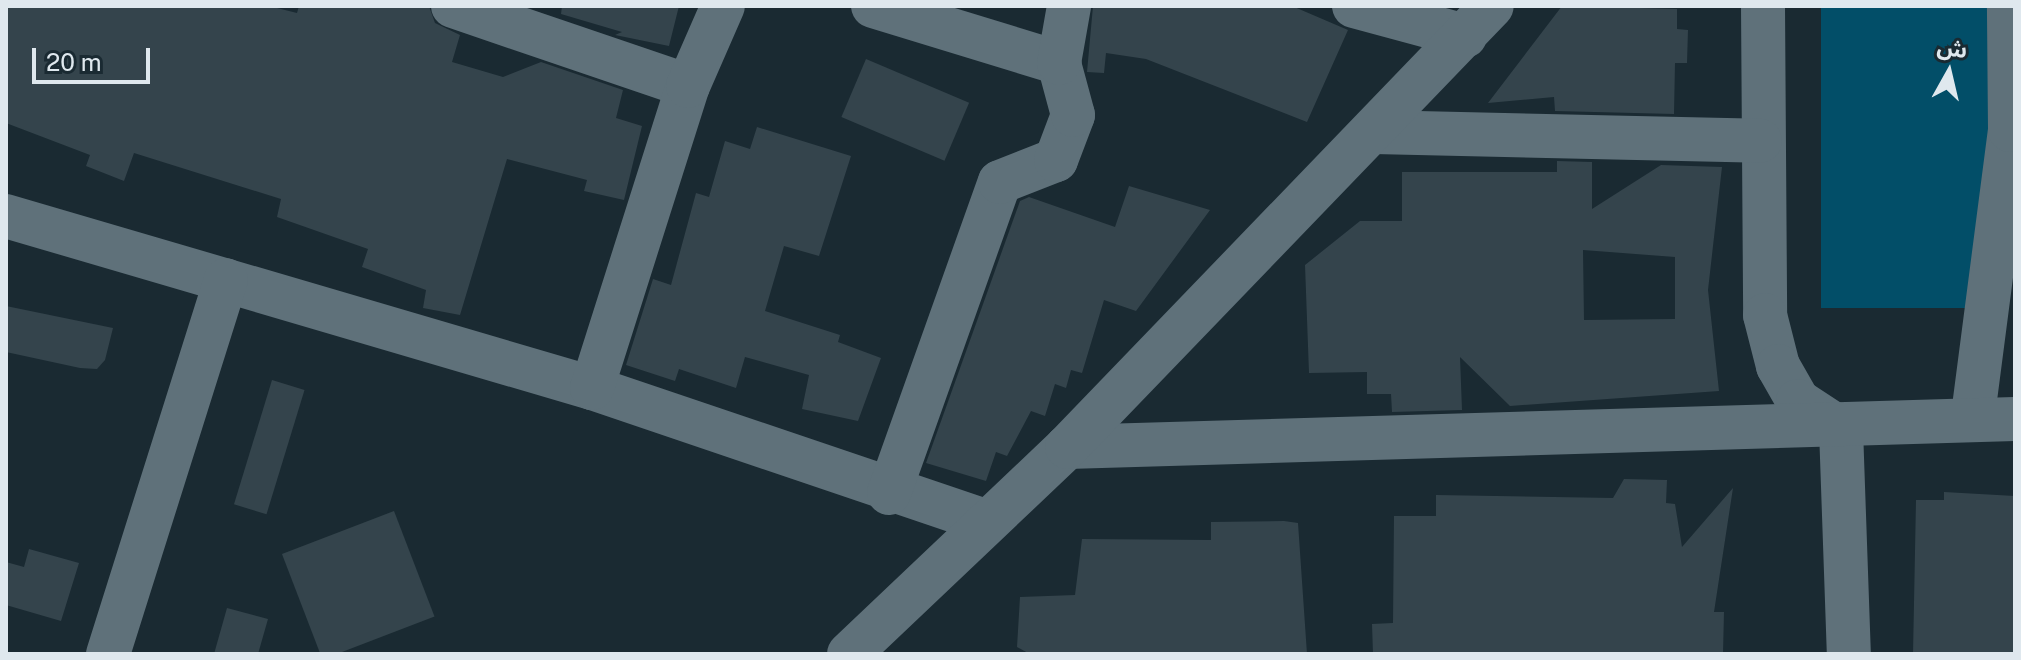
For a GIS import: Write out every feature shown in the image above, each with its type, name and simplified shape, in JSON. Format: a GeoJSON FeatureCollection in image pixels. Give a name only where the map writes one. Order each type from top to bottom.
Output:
{"type":"FeatureCollection","features":[{"type":"Feature","properties":{"kind":"street"},"geometry":{"type":"LineString","coordinates":[[453,6],[688,86]]}},
{"type":"Feature","properties":{"kind":"street"},"geometry":{"type":"LineString","coordinates":[[592,388],[688,86],[723,6]]}},
{"type":"Feature","properties":{"kind":"street"},"geometry":{"type":"LineString","coordinates":[[873,6],[1059,63]]}},
{"type":"Feature","properties":{"kind":"street"},"geometry":{"type":"LineString","coordinates":[[889,493],[1000,182],[1056,160],[1073,115],[1059,63],[1069,6]]}},
{"type":"Feature","properties":{"kind":"street"},"geometry":{"type":"LineString","coordinates":[[1354,6],[1478,21]]}},
{"type":"Feature","properties":{"kind":"street"},"geometry":{"type":"LineString","coordinates":[[1763,6],[1760,141],[1765,315],[1778,366],[1798,401],[1841,429]]}},
{"type":"Feature","properties":{"kind":"street"},"geometry":{"type":"LineString","coordinates":[[1067,447],[1841,429],[1994,417],[2013,130],[2009,6]]}},
{"type":"Feature","properties":{"kind":"street"},"geometry":{"type":"LineString","coordinates":[[849,654],[1067,447],[1478,21]]}},
{"type":"Feature","properties":{"kind":"street"},"geometry":{"type":"LineString","coordinates":[[1374,132],[1760,141]]}},
{"type":"Feature","properties":{"kind":"street"},"geometry":{"type":"LineString","coordinates":[[6,216],[592,388],[889,493],[986,521]]}},
{"type":"Feature","properties":{"kind":"street"},"geometry":{"type":"LineString","coordinates":[[108,654],[226,280]]}},
{"type":"Feature","properties":{"kind":"street"},"geometry":{"type":"LineString","coordinates":[[1841,429],[1849,654]]}},
{"type":"Feature","properties":{"kind":"shaded area"},"geometry":{"type":"Polygon","coordinates":[[[1821,6],[2002,6],[2002,308],[1821,308],[1821,6]]]}},
{"type":"Feature","properties":{"kind":"building"},"geometry":{"type":"Polygon","coordinates":[[[6,6],[269,6],[297,13],[299,6],[429,6],[435,23],[460,35],[452,62],[503,77],[541,62],[623,90],[616,118],[642,126],[624,200],[584,191],[587,180],[507,159],[460,315],[423,308],[426,290],[362,267],[368,249],[277,217],[281,199],[134,153],[124,181],[86,166],[90,155],[6,123],[6,6]]]}},
{"type":"Feature","properties":{"kind":"building"},"geometry":{"type":"Polygon","coordinates":[[[562,6],[679,6],[669,46],[615,35],[622,32],[561,14],[562,6]]]}},
{"type":"Feature","properties":{"kind":"building"},"geometry":{"type":"Polygon","coordinates":[[[1093,6],[1292,6],[1348,30],[1307,122],[1146,59],[1106,53],[1104,73],[1087,72],[1093,6]]]}},
{"type":"Feature","properties":{"kind":"building"},"geometry":{"type":"Polygon","coordinates":[[[1562,6],[1677,9],[1677,29],[1688,30],[1687,63],[1675,63],[1674,114],[1555,111],[1554,97],[1488,103],[1562,6]]]}},
{"type":"Feature","properties":{"kind":"building"},"geometry":{"type":"Polygon","coordinates":[[[866,59],[969,103],[944,161],[841,117],[866,59]]]}},
{"type":"Feature","properties":{"kind":"building"},"geometry":{"type":"Polygon","coordinates":[[[757,127],[851,156],[819,256],[784,246],[765,311],[840,335],[838,342],[881,358],[858,421],[802,409],[809,375],[745,357],[736,388],[679,369],[675,381],[626,365],[653,279],[671,285],[696,193],[709,197],[725,141],[750,149],[757,127]]]}},
{"type":"Feature","properties":{"kind":"building"},"geometry":{"type":"Polygon","coordinates":[[[1557,161],[1592,162],[1592,209],[1661,165],[1722,167],[1708,290],[1719,391],[1510,406],[1460,357],[1462,410],[1392,412],[1391,394],[1367,394],[1367,372],[1309,373],[1305,265],[1360,221],[1402,221],[1402,172],[1557,172],[1557,161]],[[1583,250],[1584,320],[1675,319],[1675,257],[1583,250]]]}},
{"type":"Feature","properties":{"kind":"building"},"geometry":{"type":"Polygon","coordinates":[[[1129,186],[1210,210],[1136,311],[1104,300],[1082,373],[1071,370],[1066,388],[1055,384],[1045,416],[1031,411],[1007,456],[996,452],[986,481],[926,463],[1020,201],[1029,197],[1115,227],[1129,186]]]}},
{"type":"Feature","properties":{"kind":"building"},"geometry":{"type":"Polygon","coordinates":[[[6,306],[113,328],[105,360],[97,369],[80,368],[6,352],[6,306]]]}},
{"type":"Feature","properties":{"kind":"building"},"geometry":{"type":"Polygon","coordinates":[[[272,380],[305,390],[267,514],[234,504],[272,380]]]}},
{"type":"Feature","properties":{"kind":"building"},"geometry":{"type":"Polygon","coordinates":[[[1624,479],[1667,480],[1666,503],[1675,504],[1682,547],[1733,488],[1714,612],[1724,612],[1723,654],[1373,654],[1372,624],[1393,623],[1394,516],[1436,516],[1436,495],[1613,498],[1624,479]]]}},
{"type":"Feature","properties":{"kind":"building"},"geometry":{"type":"Polygon","coordinates":[[[1944,492],[2015,496],[2015,654],[1913,654],[1916,500],[1944,500],[1944,492]]]}},
{"type":"Feature","properties":{"kind":"building"},"geometry":{"type":"Polygon","coordinates":[[[394,511],[434,616],[337,654],[320,654],[282,554],[394,511]]]}},
{"type":"Feature","properties":{"kind":"building"},"geometry":{"type":"Polygon","coordinates":[[[1211,522],[1298,523],[1307,654],[1030,654],[1017,647],[1020,597],[1075,595],[1082,539],[1211,540],[1211,522]]]}},
{"type":"Feature","properties":{"kind":"building"},"geometry":{"type":"Polygon","coordinates":[[[29,549],[79,563],[61,621],[6,605],[6,562],[24,567],[29,549]]]}},
{"type":"Feature","properties":{"kind":"building"},"geometry":{"type":"Polygon","coordinates":[[[227,608],[268,619],[258,654],[214,654],[227,608]]]}}]}
